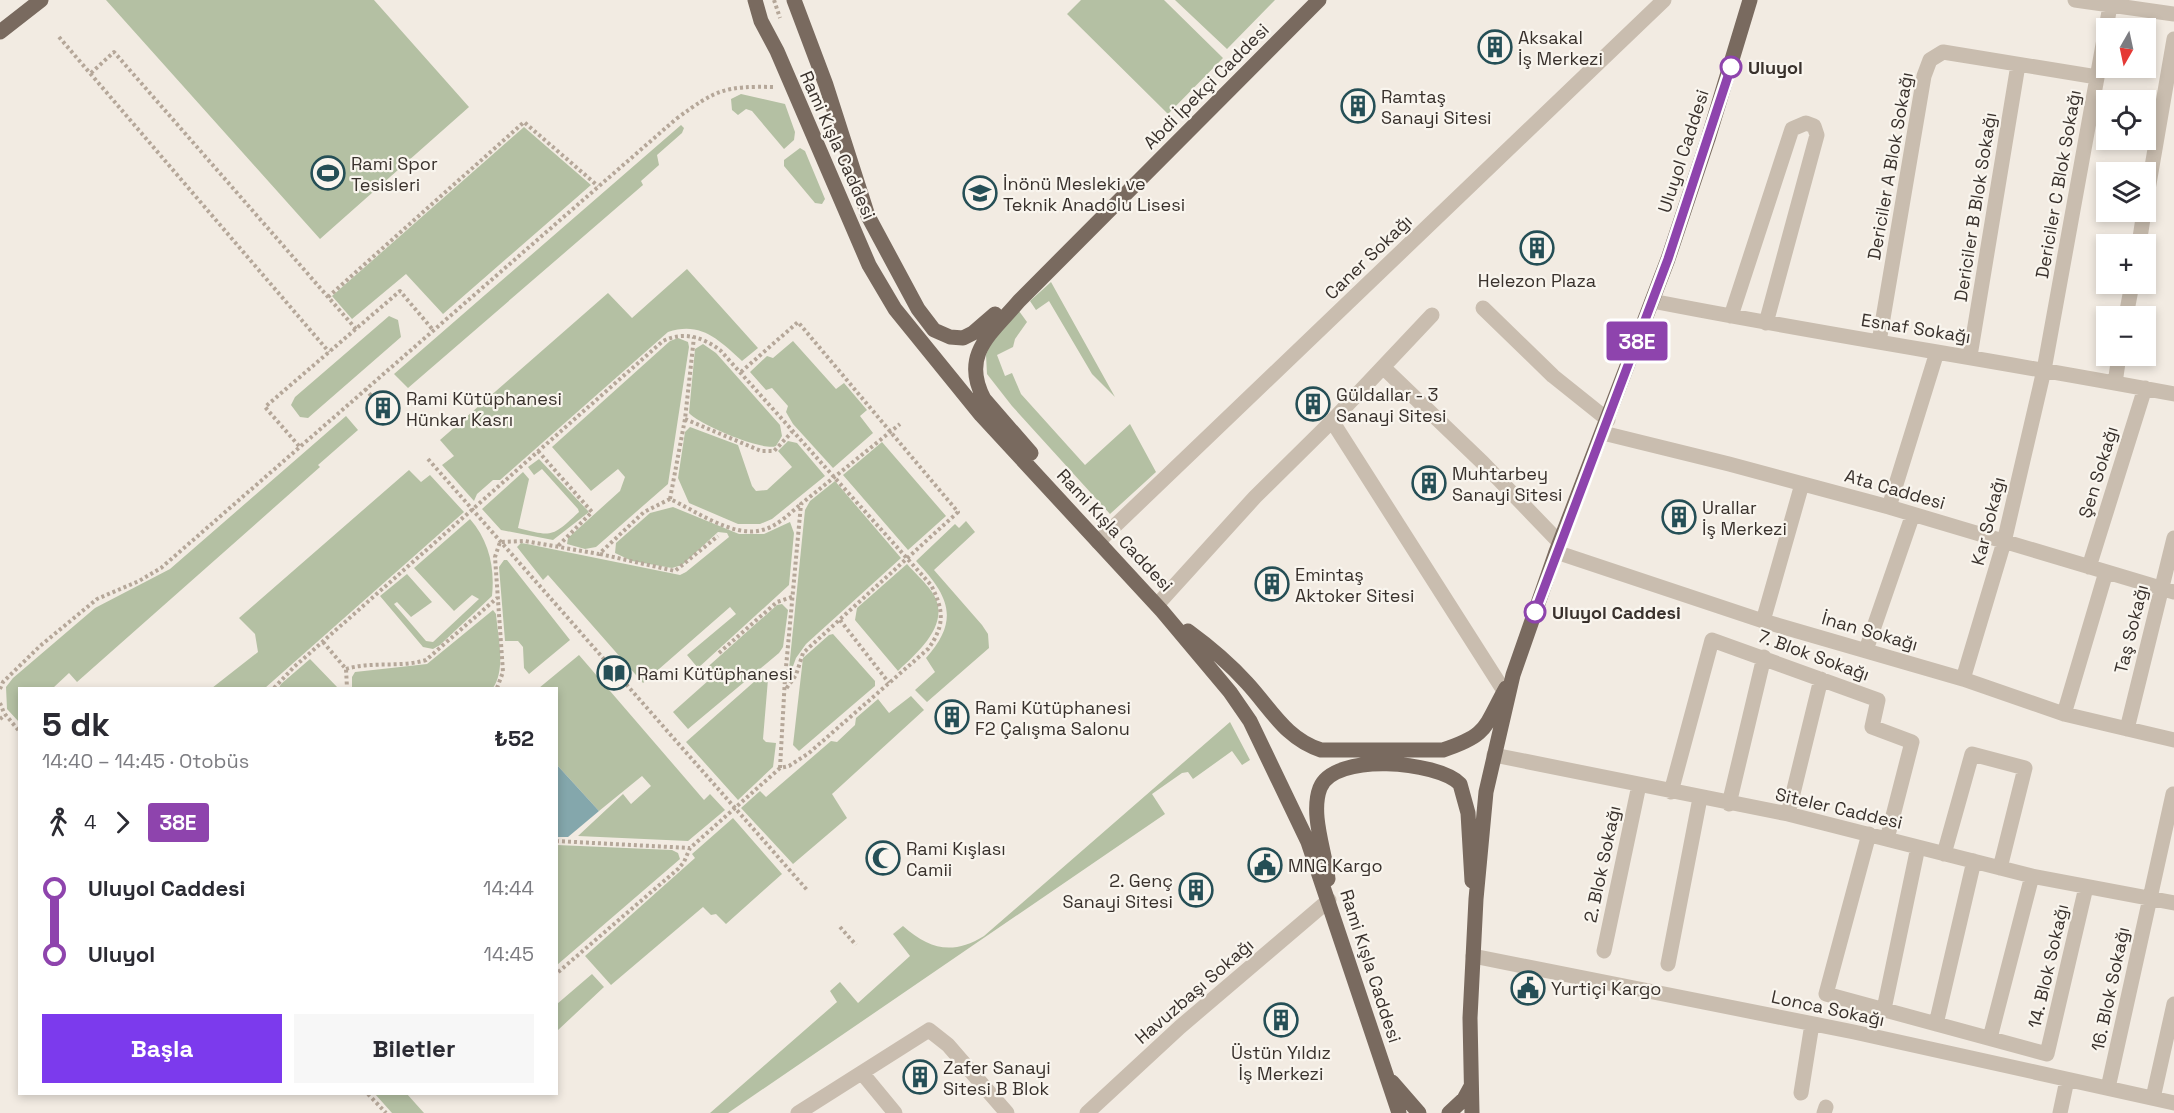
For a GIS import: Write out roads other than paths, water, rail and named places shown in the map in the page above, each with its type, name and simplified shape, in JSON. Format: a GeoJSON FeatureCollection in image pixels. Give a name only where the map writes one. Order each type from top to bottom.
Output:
{"type":"FeatureCollection","features":[{"type":"Feature","properties":{"kind":"main road"},"geometry":{"type":"LineString","coordinates":[[0,31],[41,0]]}},
{"type":"Feature","properties":{"kind":"main road","name":"Rami Kışla Caddesi"},"geometry":{"type":"LineString","coordinates":[[755,0],[761,21],[777,51],[869,265],[890,301],[943,372],[1065,502],[1098,542],[1160,608],[1230,692],[1250,721],[1295,812],[1329,900],[1397,1112]]}},
{"type":"Feature","properties":{"kind":"main road","name":"Rami Kışla Caddesi"},"geometry":{"type":"LineString","coordinates":[[794,0],[826,85],[868,216],[905,287],[926,320],[943,334],[963,338],[973,333],[997,313],[1019,301]]}},
{"type":"Feature","properties":{"kind":"main road","name":"Abdi İpekçi Caddesi"},"geometry":{"type":"LineString","coordinates":[[1019,301],[1319,0]]}},
{"type":"Feature","properties":{"kind":"main road","name":"Uluyol Caddesi"},"geometry":{"type":"LineString","coordinates":[[1472,1113],[1470,1088],[1476,899],[1486,792],[1494,755],[1514,675],[1558,548],[1652,301],[1708,139],[1750,0]]}},
{"type":"Feature","properties":{"kind":"main road"},"geometry":{"type":"LineString","coordinates":[[1019,301],[981,345],[975,362],[975,377],[984,399],[1057,483],[1065,502]]}},
{"type":"Feature","properties":{"kind":"main road"},"geometry":{"type":"LineString","coordinates":[[1160,608],[1221,656],[1289,733],[1303,744],[1321,750],[1443,750],[1452,747],[1474,738],[1486,726],[1514,675]]}},
{"type":"Feature","properties":{"kind":"main road"},"geometry":{"type":"LineString","coordinates":[[1329,900],[1327,869],[1317,815],[1316,800],[1321,785],[1327,777],[1343,768],[1387,765],[1439,771],[1460,784],[1468,813],[1469,857],[1476,899]]}},
{"type":"Feature","properties":{"kind":"main road"},"geometry":{"type":"LineString","coordinates":[[1386,1075],[1419,1113]]}},
{"type":"Feature","properties":{"kind":"main road"},"geometry":{"type":"LineString","coordinates":[[1449,1113],[1456,1108],[1470,1088]]}},
{"type":"Feature","properties":{"kind":"street","name":"Caner Sokağı"},"geometry":{"type":"LineString","coordinates":[[1098,542],[1664,0]]}},
{"type":"Feature","properties":{"kind":"street"},"geometry":{"type":"LineString","coordinates":[[2075,0],[2110,6],[2160,6],[2174,14]]}},
{"type":"Feature","properties":{"kind":"street","name":"Dericiler C Blok Sokağı"},"geometry":{"type":"LineString","coordinates":[[2108,18],[2110,6]]}},
{"type":"Feature","properties":{"kind":"street"},"geometry":{"type":"LineString","coordinates":[[0,41],[18,19]]}},
{"type":"Feature","properties":{"kind":"street"},"geometry":{"type":"LineString","coordinates":[[2153,162],[2174,39]]}},
{"type":"Feature","properties":{"kind":"street","name":"Dericiler A Blok Sokağı"},"geometry":{"type":"LineString","coordinates":[[1879,342],[1924,76],[1930,60],[1943,52],[2096,77]]}},
{"type":"Feature","properties":{"kind":"street","name":"Dericiler B Blok Sokağı"},"geometry":{"type":"LineString","coordinates":[[1970,356],[2018,65]]}},
{"type":"Feature","properties":{"kind":"street","name":"Dericiler C Blok Sokağı"},"geometry":{"type":"LineString","coordinates":[[2044,370],[2097,78]]}},
{"type":"Feature","properties":{"kind":"street"},"geometry":{"type":"LineString","coordinates":[[1731,316],[1792,129],[1806,123],[1814,126],[1817,135],[1766,323]]}},
{"type":"Feature","properties":{"kind":"street","name":"Esnaf Sokağı"},"geometry":{"type":"LineString","coordinates":[[1652,301],[2174,394]]}},
{"type":"Feature","properties":{"kind":"street"},"geometry":{"type":"LineString","coordinates":[[1483,308],[1605,427]]}},
{"type":"Feature","properties":{"kind":"street"},"geometry":{"type":"LineString","coordinates":[[1160,608],[1255,497],[1384,368],[1432,315]]}},
{"type":"Feature","properties":{"kind":"street"},"geometry":{"type":"LineString","coordinates":[[1888,507],[1937,352]]}},
{"type":"Feature","properties":{"kind":"street"},"geometry":{"type":"LineString","coordinates":[[2115,383],[2118,366]]}},
{"type":"Feature","properties":{"kind":"street"},"geometry":{"type":"LineString","coordinates":[[1384,368],[1483,463],[1558,548]]}},
{"type":"Feature","properties":{"kind":"street","name":"Kar Sokağı"},"geometry":{"type":"LineString","coordinates":[[1963,680],[2004,542],[2044,370]]}},
{"type":"Feature","properties":{"kind":"street","name":"Şen Sokağı"},"geometry":{"type":"LineString","coordinates":[[2089,567],[2145,388]]}},
{"type":"Feature","properties":{"kind":"street"},"geometry":{"type":"LineString","coordinates":[[1332,421],[1504,691]]}},
{"type":"Feature","properties":{"kind":"street","name":"Ata Caddesi"},"geometry":{"type":"LineString","coordinates":[[1605,427],[1913,514],[2168,590]]}},
{"type":"Feature","properties":{"kind":"street"},"geometry":{"type":"LineString","coordinates":[[1763,621],[1802,484]]}},
{"type":"Feature","properties":{"kind":"street"},"geometry":{"type":"LineString","coordinates":[[1866,650],[1913,514]]}},
{"type":"Feature","properties":{"kind":"street","name":"Taş Sokağı"},"geometry":{"type":"LineString","coordinates":[[2127,729],[2168,590],[2174,538]]}},
{"type":"Feature","properties":{"kind":"street","name":"İnan Sokağı"},"geometry":{"type":"LineString","coordinates":[[1558,548],[1763,621],[1866,650],[2064,714],[2174,740]]}},
{"type":"Feature","properties":{"kind":"street"},"geometry":{"type":"LineString","coordinates":[[2064,714],[2106,572]]}},
{"type":"Feature","properties":{"kind":"street","name":"7. Blok Sokağı"},"geometry":{"type":"LineString","coordinates":[[1671,792],[1712,640],[1878,700],[1872,727],[1912,742],[1887,839]]}},
{"type":"Feature","properties":{"kind":"street"},"geometry":{"type":"LineString","coordinates":[[1729,804],[1764,657]]}},
{"type":"Feature","properties":{"kind":"street"},"geometry":{"type":"LineString","coordinates":[[1788,814],[1821,679]]}},
{"type":"Feature","properties":{"kind":"street"},"geometry":{"type":"LineString","coordinates":[[1944,854],[1972,754],[2025,768],[2000,868]]}},
{"type":"Feature","properties":{"kind":"street","name":"Siteler Caddesi"},"geometry":{"type":"LineString","coordinates":[[1494,755],[1729,804],[1788,814],[2032,876],[2174,903]]}},
{"type":"Feature","properties":{"kind":"street","name":"2. Blok Sokağı"},"geometry":{"type":"LineString","coordinates":[[1604,951],[1639,785]]}},
{"type":"Feature","properties":{"kind":"street","name":"16. Blok Sokağı"},"geometry":{"type":"LineString","coordinates":[[2108,1088],[2173,794]]}},
{"type":"Feature","properties":{"kind":"street"},"geometry":{"type":"LineString","coordinates":[[1668,963],[1700,798]]}},
{"type":"Feature","properties":{"kind":"street"},"geometry":{"type":"LineString","coordinates":[[1869,834],[1826,994],[1990,1038],[2032,876]]}},
{"type":"Feature","properties":{"kind":"street"},"geometry":{"type":"LineString","coordinates":[[1884,1010],[1918,847]]}},
{"type":"Feature","properties":{"kind":"street"},"geometry":{"type":"LineString","coordinates":[[1936,1024],[1974,861]]}},
{"type":"Feature","properties":{"kind":"street","name":"14. Blok Sokağı"},"geometry":{"type":"LineString","coordinates":[[1990,1038],[2047,1054],[2086,887]]}},
{"type":"Feature","properties":{"kind":"street","name":"Havuzbaşı Sokağı"},"geometry":{"type":"LineString","coordinates":[[1087,1113],[1180,1027],[1329,900]]}},
{"type":"Feature","properties":{"kind":"street","name":"Lonca Sokağı"},"geometry":{"type":"LineString","coordinates":[[1473,956],[1812,1024],[2174,1103]]}},
{"type":"Feature","properties":{"kind":"street"},"geometry":{"type":"LineString","coordinates":[[2153,1098],[2174,1004]]}},
{"type":"Feature","properties":{"kind":"street"},"geometry":{"type":"LineString","coordinates":[[1801,1093],[1812,1024]]}},
{"type":"Feature","properties":{"kind":"street"},"geometry":{"type":"LineString","coordinates":[[798,1113],[929,1030],[948,1045],[1007,1113]]}},
{"type":"Feature","properties":{"kind":"street"},"geometry":{"type":"LineString","coordinates":[[862,1073],[895,1113]]}},
{"type":"Feature","properties":{"kind":"street"},"geometry":{"type":"LineString","coordinates":[[2060,1113],[2067,1080]]}},
{"type":"Feature","properties":{"kind":"water"},"geometry":{"type":"Polygon","coordinates":[[[558,766],[599,811],[568,837],[558,837],[558,766]]]}},
{"type":"Feature","properties":{"kind":"place","name":"Aksakal İş Merkezi"},"geometry":{"type":"Point","coordinates":[1495,47]}},
{"type":"Feature","properties":{"kind":"place","name":"Uluyol"},"geometry":{"type":"Point","coordinates":[1731,67]}},
{"type":"Feature","properties":{"kind":"place","name":"Ramtaş Sanayi Sitesi"},"geometry":{"type":"Point","coordinates":[1358,106]}},
{"type":"Feature","properties":{"kind":"place","name":"Rami Spor Tesisleri"},"geometry":{"type":"Point","coordinates":[328,173]}},
{"type":"Feature","properties":{"kind":"place","name":"İnönü Mesleki ve Teknik Anadolu Lisesi"},"geometry":{"type":"Point","coordinates":[980,193]}},
{"type":"Feature","properties":{"kind":"place","name":"Helezon Plaza"},"geometry":{"type":"Point","coordinates":[1537,248]}},
{"type":"Feature","properties":{"kind":"place","name":"Güldallar - 3 Sanayi Sitesi"},"geometry":{"type":"Point","coordinates":[1313,404]}},
{"type":"Feature","properties":{"kind":"place","name":"Rami Kütüphanesi Hünkar Kasrı"},"geometry":{"type":"Point","coordinates":[383,408]}},
{"type":"Feature","properties":{"kind":"place","name":"Muhtarbey Sanayi Sitesi"},"geometry":{"type":"Point","coordinates":[1429,483]}},
{"type":"Feature","properties":{"kind":"place","name":"Urallar İş Merkezi"},"geometry":{"type":"Point","coordinates":[1679,517]}},
{"type":"Feature","properties":{"kind":"place","name":"Emintaş Aktoker Sitesi"},"geometry":{"type":"Point","coordinates":[1272,584]}},
{"type":"Feature","properties":{"kind":"place","name":"Uluyol Caddesi"},"geometry":{"type":"Point","coordinates":[1535,612]}},
{"type":"Feature","properties":{"kind":"place","name":"Rami Kütüphanesi"},"geometry":{"type":"Point","coordinates":[614,673]}},
{"type":"Feature","properties":{"kind":"place","name":"Rami Kütüphanesi F2 Çalışma Salonu"},"geometry":{"type":"Point","coordinates":[952,717]}},
{"type":"Feature","properties":{"kind":"place","name":"Rami Kışlası Camii"},"geometry":{"type":"Point","coordinates":[883,858]}},
{"type":"Feature","properties":{"kind":"place","name":"MNG Kargo"},"geometry":{"type":"Point","coordinates":[1265,865]}},
{"type":"Feature","properties":{"kind":"place","name":"2. Genç Sanayi Sitesi"},"geometry":{"type":"Point","coordinates":[1196,890]}},
{"type":"Feature","properties":{"kind":"place","name":"Yurtiçi Kargo"},"geometry":{"type":"Point","coordinates":[1528,988]}},
{"type":"Feature","properties":{"kind":"place","name":"Üstün Yıldız İş Merkezi"},"geometry":{"type":"Point","coordinates":[1281,1020]}},
{"type":"Feature","properties":{"kind":"place","name":"Zafer Sanayi Sitesi B Blok"},"geometry":{"type":"Point","coordinates":[920,1077]}}]}
